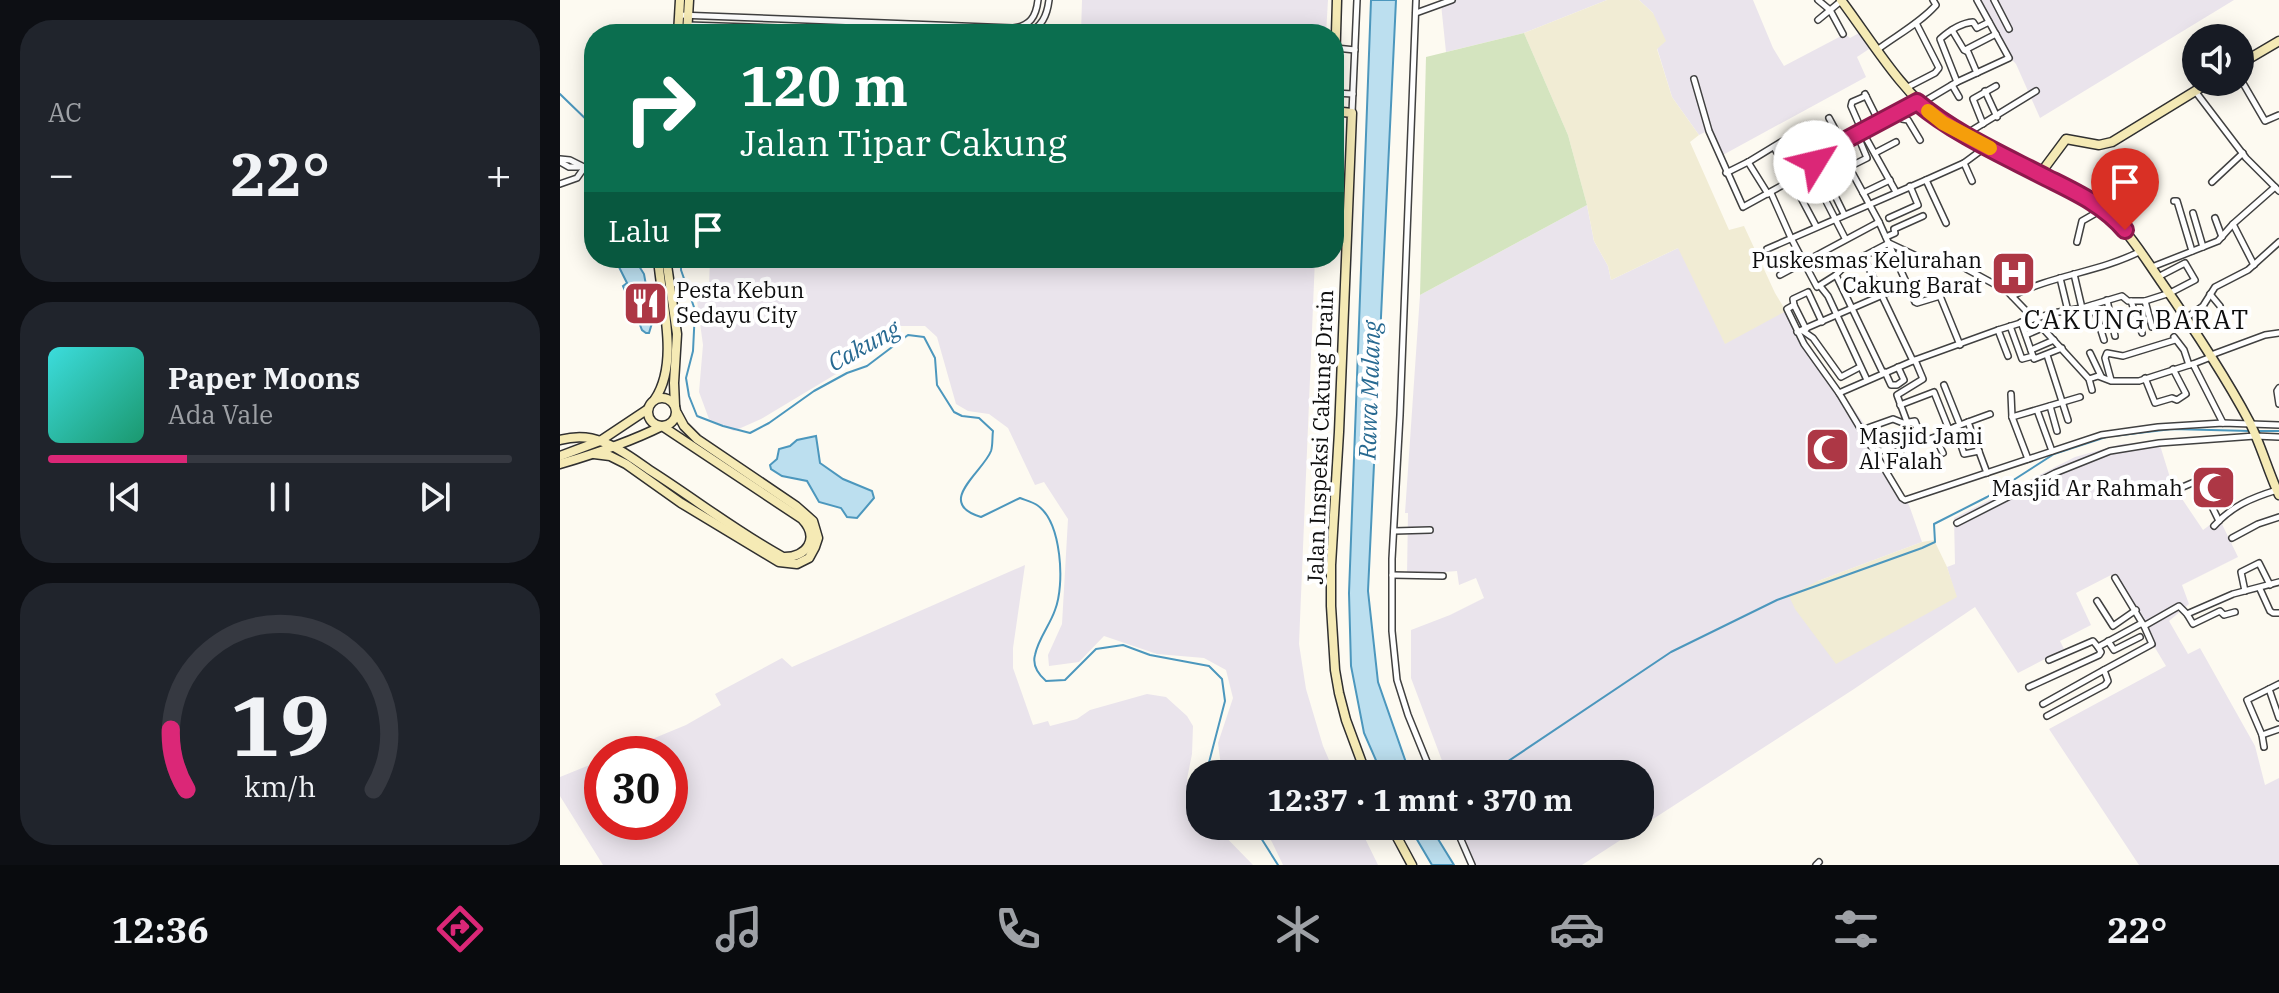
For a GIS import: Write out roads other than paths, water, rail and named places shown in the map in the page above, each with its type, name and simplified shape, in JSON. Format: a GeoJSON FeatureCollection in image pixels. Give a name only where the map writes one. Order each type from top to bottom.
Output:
{"type":"FeatureCollection","features":[{"type":"Feature","properties":{"kind":"street"},"geometry":{"type":"LineString","coordinates":[[680,0],[683,24]]}},
{"type":"Feature","properties":{"kind":"street"},"geometry":{"type":"LineString","coordinates":[[683,24],[689,0]]}},
{"type":"Feature","properties":{"kind":"street"},"geometry":{"type":"LineString","coordinates":[[1027,24],[1035,15],[1038,0]]}},
{"type":"Feature","properties":{"kind":"street"},"geometry":{"type":"LineString","coordinates":[[1041,24],[1049,0]]}},
{"type":"Feature","properties":{"kind":"street"},"geometry":{"type":"LineString","coordinates":[[1336,24],[1337,0]]}},
{"type":"Feature","properties":{"kind":"street","name":"Jalan Inspeksi Cakung Drain"},"geometry":{"type":"LineString","coordinates":[[1357,0],[1331,606],[1339,693],[1361,760]]}},
{"type":"Feature","properties":{"kind":"street"},"geometry":{"type":"LineString","coordinates":[[1416,0],[1392,575],[1397,680],[1426,760]]}},
{"type":"Feature","properties":{"kind":"street"},"geometry":{"type":"LineString","coordinates":[[1416,13],[1452,0]]}},
{"type":"Feature","properties":{"kind":"street"},"geometry":{"type":"LineString","coordinates":[[1818,0],[1830,10],[1843,34]]}},
{"type":"Feature","properties":{"kind":"street"},"geometry":{"type":"LineString","coordinates":[[1818,20],[1841,0],[1918,103],[1943,123],[2103,209],[2119,223],[2141,251],[2212,356],[2253,430],[2278,493],[2241,503],[2216,523],[2199,480],[2178,489]]}},
{"type":"Feature","properties":{"kind":"street"},"geometry":{"type":"LineString","coordinates":[[1877,50],[1916,23],[1936,5],[1933,0]]}},
{"type":"Feature","properties":{"kind":"street"},"geometry":{"type":"LineString","coordinates":[[1994,0],[2009,29]]}},
{"type":"Feature","properties":{"kind":"street"},"geometry":{"type":"LineString","coordinates":[[1694,79],[1709,131],[1743,207],[1792,180],[1860,132],[2009,58],[1979,1]]}},
{"type":"Feature","properties":{"kind":"street"},"geometry":{"type":"LineString","coordinates":[[1959,97],[1939,41],[1969,22],[1977,28],[1989,22]]}},
{"type":"Feature","properties":{"kind":"street"},"geometry":{"type":"LineString","coordinates":[[1906,88],[1939,68],[1916,23]]}},
{"type":"Feature","properties":{"kind":"street"},"geometry":{"type":"LineString","coordinates":[[739,24],[906,24]]}},
{"type":"Feature","properties":{"kind":"street"},"geometry":{"type":"LineString","coordinates":[[1952,30],[1968,52],[1977,73]]}},
{"type":"Feature","properties":{"kind":"street"},"geometry":{"type":"LineString","coordinates":[[1964,50],[1996,34]]}},
{"type":"Feature","properties":{"kind":"street"},"geometry":{"type":"LineString","coordinates":[[2254,56],[2279,41]]}},
{"type":"Feature","properties":{"kind":"street"},"geometry":{"type":"LineString","coordinates":[[1344,49],[1355,50]]}},
{"type":"Feature","properties":{"kind":"street"},"geometry":{"type":"LineString","coordinates":[[1983,124],[1973,99],[1996,86]]}},
{"type":"Feature","properties":{"kind":"street"},"geometry":{"type":"LineString","coordinates":[[1985,91],[1997,117]]}},
{"type":"Feature","properties":{"kind":"street"},"geometry":{"type":"LineString","coordinates":[[1966,135],[2036,91]]}},
{"type":"Feature","properties":{"kind":"street"},"geometry":{"type":"LineString","coordinates":[[1344,94],[1353,94]]}},
{"type":"Feature","properties":{"kind":"street"},"geometry":{"type":"LineString","coordinates":[[1849,167],[1867,158],[1850,104],[1865,94],[1879,122]]}},
{"type":"Feature","properties":{"kind":"street"},"geometry":{"type":"LineString","coordinates":[[2040,174],[2066,139],[2099,145],[2112,142],[2187,96]]}},
{"type":"Feature","properties":{"kind":"street"},"geometry":{"type":"LineString","coordinates":[[2152,267],[2222,237],[2233,224],[2277,189],[2243,153],[2199,96]]}},
{"type":"Feature","properties":{"kind":"street"},"geometry":{"type":"LineString","coordinates":[[2250,96],[2265,121],[2279,115]]}},
{"type":"Feature","properties":{"kind":"street"},"geometry":{"type":"LineString","coordinates":[[1900,110],[1902,119],[1908,120],[1920,140]]}},
{"type":"Feature","properties":{"kind":"street"},"geometry":{"type":"LineString","coordinates":[[1344,112],[1352,113]]}},
{"type":"Feature","properties":{"kind":"street"},"geometry":{"type":"LineString","coordinates":[[1829,118],[1853,176],[1870,204],[1917,303],[1940,296],[1960,345]]}},
{"type":"Feature","properties":{"kind":"street"},"geometry":{"type":"LineString","coordinates":[[1726,173],[1811,125],[1829,151]]}},
{"type":"Feature","properties":{"kind":"street"},"geometry":{"type":"LineString","coordinates":[[1860,132],[1896,192]]}},
{"type":"Feature","properties":{"kind":"street"},"geometry":{"type":"LineString","coordinates":[[1779,156],[1803,141],[1844,214]]}},
{"type":"Feature","properties":{"kind":"street"},"geometry":{"type":"LineString","coordinates":[[1875,153],[1896,142]]}},
{"type":"Feature","properties":{"kind":"street"},"geometry":{"type":"LineString","coordinates":[[1767,249],[1964,163],[1987,146]]}},
{"type":"Feature","properties":{"kind":"street"},"geometry":{"type":"LineString","coordinates":[[1774,147],[1816,226]]}},
{"type":"Feature","properties":{"kind":"street"},"geometry":{"type":"LineString","coordinates":[[1792,148],[1821,191],[1845,239]]}},
{"type":"Feature","properties":{"kind":"street"},"geometry":{"type":"LineString","coordinates":[[2212,182],[2243,153]]}},
{"type":"Feature","properties":{"kind":"street"},"geometry":{"type":"LineString","coordinates":[[560,160],[570,160],[584,168],[577,178],[560,184]]}},
{"type":"Feature","properties":{"kind":"street"},"geometry":{"type":"LineString","coordinates":[[1748,162],[1770,193],[1817,287],[1820,286],[1828,296],[1867,380]]}},
{"type":"Feature","properties":{"kind":"street"},"geometry":{"type":"LineString","coordinates":[[1964,163],[1972,181]]}},
{"type":"Feature","properties":{"kind":"street"},"geometry":{"type":"LineString","coordinates":[[1821,191],[1853,176]]}},
{"type":"Feature","properties":{"kind":"street"},"geometry":{"type":"LineString","coordinates":[[1863,193],[1890,180]]}},
{"type":"Feature","properties":{"kind":"street"},"geometry":{"type":"LineString","coordinates":[[1926,180],[1946,223]]}},
{"type":"Feature","properties":{"kind":"street"},"geometry":{"type":"LineString","coordinates":[[1889,218],[1918,205],[1910,186]]}},
{"type":"Feature","properties":{"kind":"street"},"geometry":{"type":"LineString","coordinates":[[2174,201],[2177,201],[2192,251]]}},
{"type":"Feature","properties":{"kind":"street"},"geometry":{"type":"LineString","coordinates":[[2077,242],[2082,221],[2103,209]]}},
{"type":"Feature","properties":{"kind":"street"},"geometry":{"type":"LineString","coordinates":[[2193,213],[2203,247]]}},
{"type":"Feature","properties":{"kind":"street"},"geometry":{"type":"LineString","coordinates":[[1820,286],[1887,240],[1895,233],[1894,229],[1923,216]]}},
{"type":"Feature","properties":{"kind":"street"},"geometry":{"type":"LineString","coordinates":[[2215,218],[2222,237]]}},
{"type":"Feature","properties":{"kind":"street"},"geometry":{"type":"LineString","coordinates":[[1780,275],[1879,222]]}},
{"type":"Feature","properties":{"kind":"street"},"geometry":{"type":"LineString","coordinates":[[2233,224],[2254,265]]}},
{"type":"Feature","properties":{"kind":"street"},"geometry":{"type":"LineString","coordinates":[[1887,240],[1925,260],[1961,266],[2007,291],[2089,379],[2092,390]]}},
{"type":"Feature","properties":{"kind":"street"},"geometry":{"type":"LineString","coordinates":[[2186,318],[2200,310],[2221,283],[2254,265],[2279,242]]}},
{"type":"Feature","properties":{"kind":"street"},"geometry":{"type":"LineString","coordinates":[[2012,296],[2141,251]]}},
{"type":"Feature","properties":{"kind":"street"},"geometry":{"type":"LineString","coordinates":[[1863,256],[1923,379],[1897,393],[1907,422]]}},
{"type":"Feature","properties":{"kind":"street"},"geometry":{"type":"LineString","coordinates":[[1839,393],[1914,360],[2021,322],[2122,296],[2131,301],[2145,301],[2195,280],[2184,263],[2158,277]]}},
{"type":"Feature","properties":{"kind":"street"},"geometry":{"type":"LineString","coordinates":[[560,456],[600,441],[648,409],[664,386],[666,320],[659,268]]}},
{"type":"Feature","properties":{"kind":"street"},"geometry":{"type":"LineString","coordinates":[[560,464],[672,422],[676,409],[677,334],[667,268]]}},
{"type":"Feature","properties":{"kind":"street"},"geometry":{"type":"LineString","coordinates":[[2074,273],[2082,308]]}},
{"type":"Feature","properties":{"kind":"street"},"geometry":{"type":"LineString","coordinates":[[1836,275],[1891,385],[1904,380],[1898,367]]}},
{"type":"Feature","properties":{"kind":"street"},"geometry":{"type":"LineString","coordinates":[[2060,278],[2068,311]]}},
{"type":"Feature","properties":{"kind":"street"},"geometry":{"type":"LineString","coordinates":[[2022,280],[2026,289]]}},
{"type":"Feature","properties":{"kind":"street"},"geometry":{"type":"LineString","coordinates":[[1802,331],[1908,284]]}},
{"type":"Feature","properties":{"kind":"street"},"geometry":{"type":"LineString","coordinates":[[1822,322],[1808,292],[1793,299],[1794,305],[1786,311],[1802,331],[1813,358],[1839,393],[1905,500],[2101,435],[2223,423],[2279,437]]}},
{"type":"Feature","properties":{"kind":"street"},"geometry":{"type":"LineString","coordinates":[[2210,294],[2220,306]]}},
{"type":"Feature","properties":{"kind":"street"},"geometry":{"type":"LineString","coordinates":[[2107,300],[2115,336]]}},
{"type":"Feature","properties":{"kind":"street"},"geometry":{"type":"LineString","coordinates":[[2131,301],[2142,333]]}},
{"type":"Feature","properties":{"kind":"street"},"geometry":{"type":"LineString","coordinates":[[2145,301],[2152,327]]}},
{"type":"Feature","properties":{"kind":"street"},"geometry":{"type":"LineString","coordinates":[[2093,305],[2104,340]]}},
{"type":"Feature","properties":{"kind":"street"},"geometry":{"type":"LineString","coordinates":[[2021,322],[2035,360],[2062,348]]}},
{"type":"Feature","properties":{"kind":"street"},"geometry":{"type":"LineString","coordinates":[[2010,326],[2022,359],[2054,340]]}},
{"type":"Feature","properties":{"kind":"street"},"geometry":{"type":"LineString","coordinates":[[2026,335],[2042,328]]}},
{"type":"Feature","properties":{"kind":"street"},"geometry":{"type":"LineString","coordinates":[[1998,330],[2008,356]]}},
{"type":"Feature","properties":{"kind":"street"},"geometry":{"type":"LineString","coordinates":[[1802,331],[1813,338],[1841,377],[1860,367]]}},
{"type":"Feature","properties":{"kind":"street"},"geometry":{"type":"LineString","coordinates":[[2090,353],[2101,376],[2111,381],[2139,381],[2191,365],[2265,335],[2279,333]]}},
{"type":"Feature","properties":{"kind":"street"},"geometry":{"type":"LineString","coordinates":[[2111,381],[2105,358],[2107,353],[2123,356],[2174,339],[2184,350],[2223,423]]}},
{"type":"Feature","properties":{"kind":"street"},"geometry":{"type":"LineString","coordinates":[[1813,358],[1823,352]]}},
{"type":"Feature","properties":{"kind":"street"},"geometry":{"type":"LineString","coordinates":[[2047,355],[2068,420]]}},
{"type":"Feature","properties":{"kind":"street"},"geometry":{"type":"LineString","coordinates":[[2145,378],[2155,403],[2172,398],[2177,400],[2186,395],[2173,369]]}},
{"type":"Feature","properties":{"kind":"street"},"geometry":{"type":"LineString","coordinates":[[2089,379],[2101,376]]}},
{"type":"Feature","properties":{"kind":"street"},"geometry":{"type":"LineString","coordinates":[[1944,385],[1964,454],[1979,451]]}},
{"type":"Feature","properties":{"kind":"street"},"geometry":{"type":"LineString","coordinates":[[2279,388],[2279,404]]}},
{"type":"Feature","properties":{"kind":"street"},"geometry":{"type":"LineString","coordinates":[[1900,405],[1927,398],[1934,392],[1950,429],[1990,414]]}},
{"type":"Feature","properties":{"kind":"street"},"geometry":{"type":"LineString","coordinates":[[2011,394],[2012,417],[2028,459]]}},
{"type":"Feature","properties":{"kind":"street"},"geometry":{"type":"LineString","coordinates":[[2012,417],[2080,397]]}},
{"type":"Feature","properties":{"kind":"street"},"geometry":{"type":"LineString","coordinates":[[590,454],[620,460],[683,504],[782,564],[803,562],[817,543],[815,524],[805,512],[697,439],[684,426],[667,398],[655,399]]}},
{"type":"Feature","properties":{"kind":"street"},"geometry":{"type":"LineString","coordinates":[[2050,406],[2057,431]]}},
{"type":"Feature","properties":{"kind":"street"},"geometry":{"type":"LineString","coordinates":[[560,440],[578,437],[612,446],[783,557],[800,555],[804,551],[810,541],[810,530],[802,519],[651,421],[648,409]]}},
{"type":"Feature","properties":{"kind":"street"},"geometry":{"type":"LineString","coordinates":[[2037,410],[2052,451]]}},
{"type":"Feature","properties":{"kind":"street"},"geometry":{"type":"LineString","coordinates":[[1862,430],[1891,419],[1915,421],[1923,441]]}},
{"type":"Feature","properties":{"kind":"street"},"geometry":{"type":"LineString","coordinates":[[1968,422],[1987,473]]}},
{"type":"Feature","properties":{"kind":"street"},"geometry":{"type":"LineString","coordinates":[[1957,523],[2055,473],[2103,453],[2279,425]]}},
{"type":"Feature","properties":{"kind":"street"},"geometry":{"type":"LineString","coordinates":[[1875,453],[1909,441],[1915,443],[1935,437],[1943,453]]}},
{"type":"Feature","properties":{"kind":"street"},"geometry":{"type":"LineString","coordinates":[[1884,468],[1902,457],[1900,452]]}},
{"type":"Feature","properties":{"kind":"street"},"geometry":{"type":"LineString","coordinates":[[560,471],[578,458]]}},
{"type":"Feature","properties":{"kind":"street"},"geometry":{"type":"LineString","coordinates":[[683,504],[689,495]]}},
{"type":"Feature","properties":{"kind":"street"},"geometry":{"type":"LineString","coordinates":[[2232,538],[2279,517]]}},
{"type":"Feature","properties":{"kind":"street"},"geometry":{"type":"LineString","coordinates":[[1394,531],[1430,530]]}},
{"type":"Feature","properties":{"kind":"street"},"geometry":{"type":"LineString","coordinates":[[2245,591],[2241,573],[2259,563],[2270,585]]}},
{"type":"Feature","properties":{"kind":"street"},"geometry":{"type":"LineString","coordinates":[[1392,575],[1443,576]]}},
{"type":"Feature","properties":{"kind":"street"},"geometry":{"type":"LineString","coordinates":[[2043,704],[2152,644],[2136,610],[2115,578]]}},
{"type":"Feature","properties":{"kind":"street"},"geometry":{"type":"LineString","coordinates":[[2187,614],[2245,591],[2279,582]]}},
{"type":"Feature","properties":{"kind":"street"},"geometry":{"type":"LineString","coordinates":[[2260,589],[2270,611],[2279,613]]}},
{"type":"Feature","properties":{"kind":"street"},"geometry":{"type":"LineString","coordinates":[[2097,601],[2113,626],[2136,610]]}},
{"type":"Feature","properties":{"kind":"street"},"geometry":{"type":"LineString","coordinates":[[2098,647],[2179,606],[2193,624],[2220,611],[2224,615],[2235,612]]}},
{"type":"Feature","properties":{"kind":"street"},"geometry":{"type":"LineString","coordinates":[[2108,641],[2114,650],[2140,637]]}},
{"type":"Feature","properties":{"kind":"street"},"geometry":{"type":"LineString","coordinates":[[2029,687],[2100,654],[2093,641],[2049,660]]}},
{"type":"Feature","properties":{"kind":"street"},"geometry":{"type":"LineString","coordinates":[[2047,716],[2105,685],[2108,681],[2104,670]]}},
{"type":"Feature","properties":{"kind":"street"},"geometry":{"type":"LineString","coordinates":[[2264,747],[2247,700],[2279,684]]}},
{"type":"Feature","properties":{"kind":"street"},"geometry":{"type":"LineString","coordinates":[[2269,689],[2279,718]]}},
{"type":"Feature","properties":{"kind":"street"},"geometry":{"type":"LineString","coordinates":[[2262,735],[2279,729]]}},
{"type":"Feature","properties":{"kind":"street"},"geometry":{"type":"LineString","coordinates":[[1399,840],[1412,865]]}},
{"type":"Feature","properties":{"kind":"street"},"geometry":{"type":"LineString","coordinates":[[1461,840],[1472,865]]}},
{"type":"Feature","properties":{"kind":"water","name":"Rawa Malang"},"geometry":{"type":"Polygon","coordinates":[[[1371,0],[1396,0],[1368,591],[1378,682],[1405,760],[1376,760],[1364,733],[1351,666],[1349,593],[1371,0]]]}},
{"type":"Feature","properties":{"kind":"water"},"geometry":{"type":"Polygon","coordinates":[[[620,268],[640,268],[646,285],[638,292],[641,314],[650,318],[652,323],[649,333],[642,330],[640,325],[643,323],[635,310],[638,308],[634,301],[630,302],[623,286],[627,283],[620,268]]]}},
{"type":"Feature","properties":{"kind":"water"},"geometry":{"type":"Polygon","coordinates":[[[816,436],[820,463],[843,479],[872,491],[874,498],[857,518],[847,517],[841,508],[819,502],[807,481],[782,476],[771,469],[770,465],[777,459],[779,449],[797,440],[816,436]]]}},
{"type":"Feature","properties":{"kind":"water"},"geometry":{"type":"Polygon","coordinates":[[[1417,840],[1439,840],[1454,865],[1432,865],[1417,840]]]}},
{"type":"Feature","properties":{"kind":"waterway","name":"Cakung"},"geometry":{"type":"LineString","coordinates":[[560,94],[584,117]]}},
{"type":"Feature","properties":{"kind":"waterway","name":"Cakung"},"geometry":{"type":"LineString","coordinates":[[681,268],[695,310],[693,351],[686,378],[689,396],[697,416],[723,426],[750,433],[814,391],[867,366],[908,335],[924,337],[935,358],[937,385],[954,412],[979,418],[993,431],[991,451],[965,487],[962,504],[981,517],[1020,498],[1037,505],[1052,525],[1059,554],[1060,585],[1055,610],[1035,655],[1038,673],[1046,681],[1065,680],[1096,649],[1123,645],[1150,655],[1209,666],[1222,679],[1225,701],[1210,760]]}},
{"type":"Feature","properties":{"kind":"waterway"},"geometry":{"type":"LineString","coordinates":[[2113,436],[2172,429],[2250,431]]}},
{"type":"Feature","properties":{"kind":"waterway"},"geometry":{"type":"LineString","coordinates":[[2256,431],[2279,431]]}},
{"type":"Feature","properties":{"kind":"waterway"},"geometry":{"type":"LineString","coordinates":[[1510,760],[1671,652],[1777,600],[1935,542],[1934,524],[1987,497],[2054,454],[2106,437]]}},
{"type":"Feature","properties":{"kind":"waterway","name":"Cakung"},"geometry":{"type":"LineString","coordinates":[[1262,840],[1278,865]]}},
{"type":"Feature","properties":{"kind":"place","name":"Puskesmas Kelurahan Cakung Barat"},"geometry":{"type":"Point","coordinates":[2013,273]}},
{"type":"Feature","properties":{"kind":"place","name":"Pesta Kebun Sedayu City"},"geometry":{"type":"Point","coordinates":[645,303]}},
{"type":"Feature","properties":{"kind":"place","name":"Masjid Jami Al Falah"},"geometry":{"type":"Point","coordinates":[1828,449]}},
{"type":"Feature","properties":{"kind":"place","name":"Masjid Ar Rahmah"},"geometry":{"type":"Point","coordinates":[2214,488]}},
{"type":"Feature","properties":{"kind":"district","name":"CAKUNG BARAT"},"geometry":{"type":"Point","coordinates":[2137,320]}}]}
